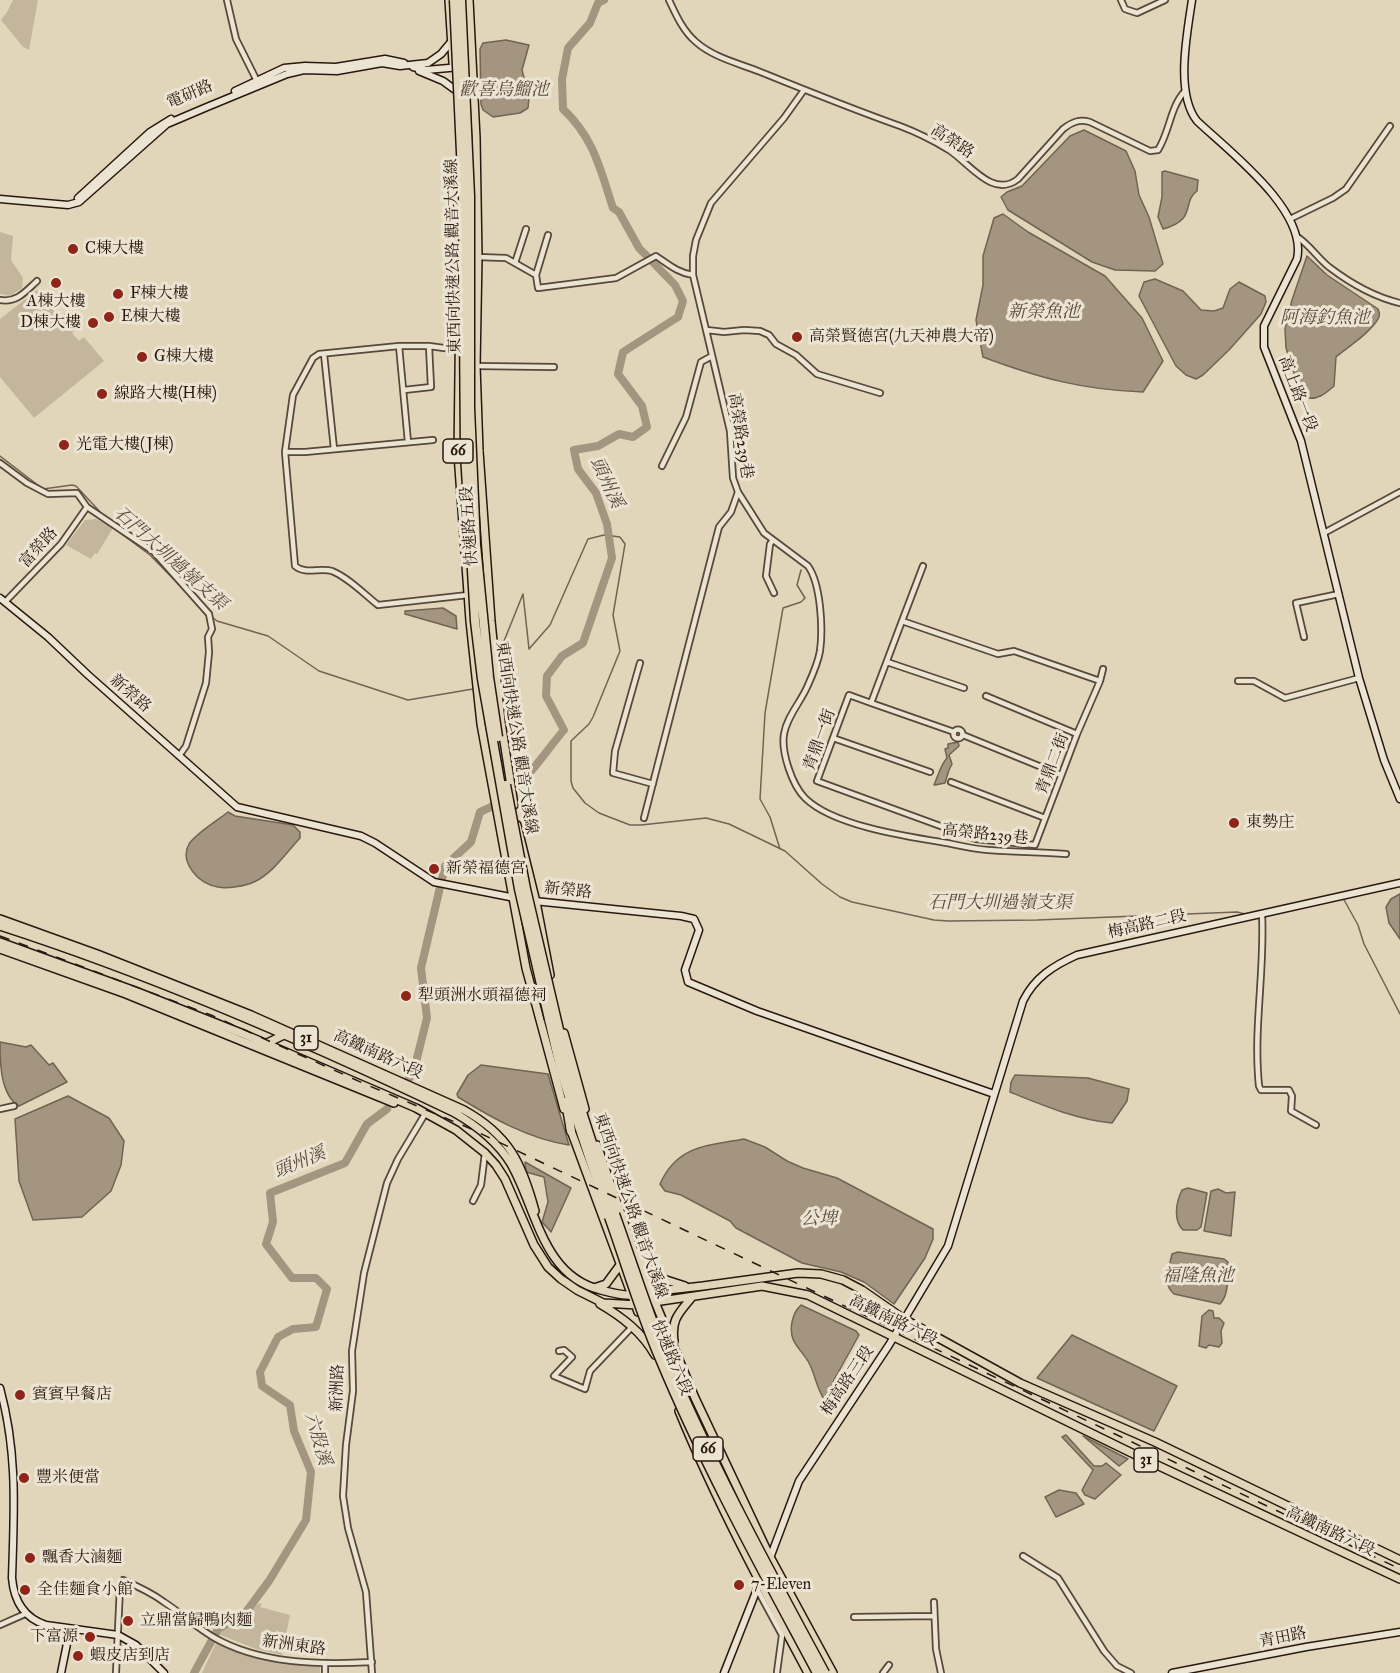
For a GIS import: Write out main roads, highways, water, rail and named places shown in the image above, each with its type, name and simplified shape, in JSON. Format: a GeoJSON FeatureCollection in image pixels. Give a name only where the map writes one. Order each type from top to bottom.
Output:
{"type":"FeatureCollection","features":[{"type":"Feature","properties":{"kind":"highway","name":"東西向快速公路 觀音大溪線"},"geometry":{"type":"LineString","coordinates":[[452,0],[463,196],[465,454],[476,621],[482,679],[519,889],[553,1018]]}},
{"type":"Feature","properties":{"kind":"highway","name":"東西向快速公路 觀音大溪線"},"geometry":{"type":"LineString","coordinates":[[461,0],[470,196],[472,453],[482,613],[501,756],[553,1018],[565,1073],[659,1357],[725,1500],[817,1673]]}},
{"type":"Feature","properties":{"kind":"highway"},"geometry":{"type":"LineString","coordinates":[[565,1073],[571,1131]]}},
{"type":"Feature","properties":{"kind":"highway"},"geometry":{"type":"LineString","coordinates":[[565,1073],[591,1128]]}},
{"type":"Feature","properties":{"kind":"highway","name":"東西向快速公路 觀音大溪線"},"geometry":{"type":"LineString","coordinates":[[612,1216],[666,1354],[731,1497],[825,1673]]}},
{"type":"Feature","properties":{"kind":"main road","name":"快速路五段"},"geometry":{"type":"LineString","coordinates":[[452,0],[451,42],[454,68],[460,281],[458,454],[468,595],[482,724],[514,898]]}},
{"type":"Feature","properties":{"kind":"main road","name":"快速路五段"},"geometry":{"type":"LineString","coordinates":[[471,2],[478,257],[476,366],[484,538],[496,678],[510,784],[536,902]]}},
{"type":"Feature","properties":{"kind":"main road","name":"快速路六段"},"geometry":{"type":"LineString","coordinates":[[514,898],[526,969],[571,1131],[631,1296],[701,1466],[758,1586],[808,1673]]}},
{"type":"Feature","properties":{"kind":"main road","name":"快速路六段"},"geometry":{"type":"LineString","coordinates":[[536,902],[554,993],[591,1128],[634,1254],[652,1291],[675,1352],[770,1557],[833,1673]]}},
{"type":"Feature","properties":{"kind":"main road","name":"高鐵南路六段"},"geometry":{"type":"LineString","coordinates":[[0,919],[173,983],[291,1031],[464,1110],[503,1138],[524,1173],[541,1237]]}},
{"type":"Feature","properties":{"kind":"main road","name":"高鐵南路六段"},"geometry":{"type":"LineString","coordinates":[[2,927],[93,960],[299,1041],[453,1112],[475,1125],[500,1148],[510,1163],[548,1250],[567,1272],[581,1283],[593,1288],[631,1296],[652,1291],[798,1273],[821,1274],[843,1280],[862,1290],[904,1319],[1020,1383],[1155,1442],[1400,1560]]}},
{"type":"Feature","properties":{"kind":"main road"},"geometry":{"type":"LineString","coordinates":[[2,927],[27,928]]}},
{"type":"Feature","properties":{"kind":"main road","name":"高鐵南路六段"},"geometry":{"type":"LineString","coordinates":[[0,942],[246,1039]]}},
{"type":"Feature","properties":{"kind":"main road","name":"高鐵南路六段"},"geometry":{"type":"LineString","coordinates":[[0,949],[296,1056],[416,1108],[456,1130],[485,1153],[505,1179],[548,1267],[577,1290],[603,1303],[635,1305],[762,1286],[808,1295],[1142,1458],[1400,1580]]}},
{"type":"Feature","properties":{"kind":"main road"},"geometry":{"type":"LineString","coordinates":[[0,949],[29,952]]}},
{"type":"Feature","properties":{"kind":"main road"},"geometry":{"type":"LineString","coordinates":[[245,1019],[246,1039]]}},
{"type":"Feature","properties":{"kind":"main road"},"geometry":{"type":"LineString","coordinates":[[262,1045],[291,1031]]}},
{"type":"Feature","properties":{"kind":"main road"},"geometry":{"type":"LineString","coordinates":[[296,1056],[295,1050],[299,1041]]}},
{"type":"Feature","properties":{"kind":"main road","name":"高鐵南路六段"},"geometry":{"type":"LineString","coordinates":[[262,1045],[388,1101],[423,1113]]}},
{"type":"Feature","properties":{"kind":"main road"},"geometry":{"type":"LineString","coordinates":[[634,1254],[657,1277],[681,1285],[703,1286]]}},
{"type":"Feature","properties":{"kind":"main road"},"geometry":{"type":"LineString","coordinates":[[593,1288],[606,1284],[620,1265]]}},
{"type":"Feature","properties":{"kind":"main road","name":"31"},"geometry":{"type":"LineString","coordinates":[[577,1290],[632,1327],[656,1356]]}},
{"type":"Feature","properties":{"kind":"main road"},"geometry":{"type":"LineString","coordinates":[[675,1352],[672,1330],[674,1321],[692,1297]]}},
{"type":"Feature","properties":{"kind":"water","name":"歡喜烏鰡池"},"geometry":{"type":"Polygon","coordinates":[[[506,40],[529,45],[522,70],[529,97],[528,108],[520,113],[493,117],[483,110],[481,104],[480,49],[483,43],[506,40]]]}},
{"type":"Feature","properties":{"kind":"water","name":"新榮魚池"},"geometry":{"type":"Polygon","coordinates":[[[1084,130],[1126,151],[1135,171],[1139,195],[1149,217],[1163,264],[1155,271],[1115,270],[1092,262],[1008,210],[1001,197],[1022,186],[1070,136],[1084,130]]]}},
{"type":"Feature","properties":{"kind":"water"},"geometry":{"type":"Polygon","coordinates":[[[1162,172],[1198,180],[1197,191],[1192,196],[1185,216],[1181,221],[1163,229],[1158,217],[1162,197],[1162,172]]]}},
{"type":"Feature","properties":{"kind":"water","name":"新榮魚池"},"geometry":{"type":"Polygon","coordinates":[[[1003,214],[1028,232],[1105,276],[1142,318],[1163,361],[1143,392],[1101,389],[1062,382],[983,357],[976,320],[983,285],[983,256],[994,218],[1003,214]]]}},
{"type":"Feature","properties":{"kind":"water","name":"阿海釣魚池"},"geometry":{"type":"Polygon","coordinates":[[[1307,256],[1327,275],[1378,309],[1380,315],[1370,329],[1336,357],[1334,386],[1328,392],[1314,398],[1305,398],[1299,389],[1286,348],[1285,329],[1307,256]]]}},
{"type":"Feature","properties":{"kind":"water"},"geometry":{"type":"Polygon","coordinates":[[[1155,279],[1183,291],[1201,310],[1214,311],[1223,308],[1230,289],[1239,282],[1265,296],[1266,302],[1261,314],[1229,350],[1196,379],[1186,375],[1176,366],[1139,296],[1144,282],[1155,279]]]}},
{"type":"Feature","properties":{"kind":"water"},"geometry":{"type":"Polygon","coordinates":[[[443,608],[456,616],[457,629],[405,614],[405,611],[443,608]]]}},
{"type":"Feature","properties":{"kind":"water"},"geometry":{"type":"Polygon","coordinates":[[[958,742],[959,746],[949,755],[952,764],[945,783],[934,785],[947,758],[945,749],[948,748],[948,744],[958,742]]]}},
{"type":"Feature","properties":{"kind":"water"},"geometry":{"type":"Polygon","coordinates":[[[228,812],[235,816],[293,825],[300,832],[300,838],[273,868],[254,882],[222,888],[211,885],[193,872],[187,858],[187,851],[189,844],[196,836],[228,812]]]}},
{"type":"Feature","properties":{"kind":"water"},"geometry":{"type":"Polygon","coordinates":[[[1400,894],[1400,939],[1389,923],[1386,907],[1391,899],[1400,894]]]}},
{"type":"Feature","properties":{"kind":"water"},"geometry":{"type":"Polygon","coordinates":[[[0,1042],[26,1047],[31,1045],[49,1065],[53,1063],[67,1082],[19,1106],[8,1094],[2,1077],[0,1042]]]}},
{"type":"Feature","properties":{"kind":"water"},"geometry":{"type":"Polygon","coordinates":[[[481,1065],[548,1074],[569,1145],[525,1133],[458,1097],[457,1094],[468,1075],[481,1065]]]}},
{"type":"Feature","properties":{"kind":"water"},"geometry":{"type":"Polygon","coordinates":[[[1015,1075],[1088,1078],[1129,1089],[1127,1101],[1112,1123],[1086,1119],[1010,1092],[1011,1082],[1015,1075]]]}},
{"type":"Feature","properties":{"kind":"water"},"geometry":{"type":"Polygon","coordinates":[[[68,1096],[109,1118],[124,1141],[121,1165],[111,1191],[82,1217],[33,1220],[19,1181],[15,1119],[68,1096]]]}},
{"type":"Feature","properties":{"kind":"water","name":"公埤"},"geometry":{"type":"Polygon","coordinates":[[[744,1139],[765,1147],[803,1168],[837,1178],[933,1229],[933,1239],[925,1258],[894,1304],[864,1282],[841,1272],[802,1263],[736,1228],[730,1221],[681,1195],[665,1191],[660,1184],[667,1171],[684,1154],[706,1146],[744,1139]]]}},
{"type":"Feature","properties":{"kind":"water"},"geometry":{"type":"Polygon","coordinates":[[[525,1162],[571,1188],[551,1232],[542,1222],[548,1202],[544,1177],[526,1172],[525,1162]]]}},
{"type":"Feature","properties":{"kind":"water"},"geometry":{"type":"Polygon","coordinates":[[[1188,1188],[1207,1193],[1201,1227],[1197,1230],[1183,1230],[1178,1221],[1176,1211],[1178,1200],[1182,1190],[1188,1188]]]}},
{"type":"Feature","properties":{"kind":"water"},"geometry":{"type":"Polygon","coordinates":[[[1218,1189],[1226,1193],[1235,1192],[1231,1236],[1204,1231],[1211,1191],[1218,1189]]]}},
{"type":"Feature","properties":{"kind":"water","name":"福隆魚池"},"geometry":{"type":"Polygon","coordinates":[[[1178,1252],[1224,1259],[1228,1262],[1227,1290],[1220,1304],[1174,1294],[1170,1290],[1167,1281],[1168,1270],[1172,1254],[1178,1252]]]}},
{"type":"Feature","properties":{"kind":"water"},"geometry":{"type":"Polygon","coordinates":[[[801,1305],[856,1331],[859,1335],[834,1380],[830,1402],[826,1402],[823,1397],[809,1363],[792,1335],[793,1317],[801,1305]]]}},
{"type":"Feature","properties":{"kind":"water"},"geometry":{"type":"Polygon","coordinates":[[[1209,1310],[1213,1311],[1214,1318],[1219,1318],[1224,1323],[1221,1331],[1222,1343],[1219,1347],[1199,1346],[1202,1316],[1209,1310]]]}},
{"type":"Feature","properties":{"kind":"water"},"geometry":{"type":"Polygon","coordinates":[[[1072,1335],[1177,1386],[1154,1431],[1037,1378],[1072,1335]]]}},
{"type":"Feature","properties":{"kind":"water"},"geometry":{"type":"Polygon","coordinates":[[[1066,1435],[1094,1466],[1102,1466],[1106,1463],[1121,1475],[1095,1499],[1085,1495],[1082,1490],[1093,1470],[1062,1437],[1066,1435]]]}},
{"type":"Feature","properties":{"kind":"water"},"geometry":{"type":"Polygon","coordinates":[[[1083,1436],[1128,1459],[1119,1466],[1083,1436]]]}},
{"type":"Feature","properties":{"kind":"water"},"geometry":{"type":"Polygon","coordinates":[[[1059,1490],[1076,1493],[1084,1504],[1056,1517],[1045,1497],[1059,1490]]]}},
{"type":"Feature","properties":{"kind":"waterway","name":"頭州溪"},"geometry":{"type":"LineString","coordinates":[[407,1081],[413,1074],[427,1018],[421,968],[445,866],[471,842],[480,812],[493,806],[516,788],[564,730],[546,696],[547,676],[562,656],[583,643],[612,558],[607,524],[596,493],[578,469],[574,450],[598,446],[619,434],[633,437],[647,427],[642,406],[618,374],[623,352],[678,317],[683,301],[675,285],[639,248],[619,212],[613,208],[600,167],[589,143],[574,120],[563,109],[562,79],[568,48],[590,23],[598,3],[604,0]]}},
{"type":"Feature","properties":{"kind":"waterway","name":"石門大圳過嶺支渠"},"geometry":{"type":"LineString","coordinates":[[0,456],[43,489],[76,486],[102,514]]}},
{"type":"Feature","properties":{"kind":"waterway","name":"石門大圳過嶺支渠"},"geometry":{"type":"LineString","coordinates":[[115,529],[150,555],[187,593]]}},
{"type":"Feature","properties":{"kind":"waterway","name":"石門大圳過嶺支渠"},"geometry":{"type":"LineString","coordinates":[[498,656],[523,594],[529,649],[550,625],[588,539],[604,535],[620,537],[625,544],[613,615],[620,651],[593,717],[571,741],[573,788],[585,803],[599,813],[630,825],[706,818],[729,824],[785,851],[840,897],[852,902],[934,920],[1037,920],[1237,912],[1245,914]]}},
{"type":"Feature","properties":{"kind":"waterway"},"geometry":{"type":"LineString","coordinates":[[780,849],[770,817],[760,799],[765,713],[783,608],[801,602],[805,598],[797,585],[801,570]]}},
{"type":"Feature","properties":{"kind":"waterway","name":"石門大圳過嶺支渠"},"geometry":{"type":"LineString","coordinates":[[212,617],[217,621],[268,636],[319,671],[408,700],[473,689]]}},
{"type":"Feature","properties":{"kind":"waterway","name":"石門大圳過嶺支渠"},"geometry":{"type":"LineString","coordinates":[[1343,898],[1400,1014]]}},
{"type":"Feature","properties":{"kind":"waterway","name":"石門大圳過嶺支渠"},"geometry":{"type":"LineString","coordinates":[[1255,917],[1276,914]]}},
{"type":"Feature","properties":{"kind":"waterway","name":"六股溪"},"geometry":{"type":"LineString","coordinates":[[194,1673],[218,1629],[246,1612],[269,1581],[306,1520],[311,1472],[294,1431],[290,1405],[262,1386],[260,1372],[278,1337],[293,1329],[316,1327],[327,1289],[316,1278],[292,1278],[266,1244],[273,1222],[270,1193],[345,1163],[367,1124],[387,1109]]}},
{"type":"Feature","properties":{"kind":"railway"},"geometry":{"type":"LineString","coordinates":[[0,936],[211,1015],[469,1128],[1400,1569]]}},
{"type":"Feature","properties":{"kind":"place","name":"C棟大樓"},"geometry":{"type":"Point","coordinates":[73,249]}},
{"type":"Feature","properties":{"kind":"place","name":"A棟大樓"},"geometry":{"type":"Point","coordinates":[56,283]}},
{"type":"Feature","properties":{"kind":"place","name":"F棟大樓"},"geometry":{"type":"Point","coordinates":[118,294]}},
{"type":"Feature","properties":{"kind":"place","name":"E棟大樓"},"geometry":{"type":"Point","coordinates":[109,317]}},
{"type":"Feature","properties":{"kind":"place","name":"D棟大樓"},"geometry":{"type":"Point","coordinates":[93,323]}},
{"type":"Feature","properties":{"kind":"place","name":"高榮賢德宮(九天神農大帝)"},"geometry":{"type":"Point","coordinates":[797,337]}},
{"type":"Feature","properties":{"kind":"place","name":"G棟大樓"},"geometry":{"type":"Point","coordinates":[142,357]}},
{"type":"Feature","properties":{"kind":"place","name":"線路大樓(H棟)"},"geometry":{"type":"Point","coordinates":[102,394]}},
{"type":"Feature","properties":{"kind":"place","name":"光電大樓(J棟)"},"geometry":{"type":"Point","coordinates":[64,445]}},
{"type":"Feature","properties":{"kind":"place","name":"東勢庄"},"geometry":{"type":"Point","coordinates":[1234,823]}},
{"type":"Feature","properties":{"kind":"place","name":"新榮福德宮"},"geometry":{"type":"Point","coordinates":[434,869]}},
{"type":"Feature","properties":{"kind":"place","name":"犁頭洲水頭福德祠"},"geometry":{"type":"Point","coordinates":[406,996]}},
{"type":"Feature","properties":{"kind":"place","name":"賓賓早餐店"},"geometry":{"type":"Point","coordinates":[20,1395]}},
{"type":"Feature","properties":{"kind":"place","name":"豐米便當"},"geometry":{"type":"Point","coordinates":[24,1478]}},
{"type":"Feature","properties":{"kind":"place","name":"飄香大滷麵"},"geometry":{"type":"Point","coordinates":[30,1558]}},
{"type":"Feature","properties":{"kind":"place","name":"7-Eleven"},"geometry":{"type":"Point","coordinates":[739,1585]}},
{"type":"Feature","properties":{"kind":"place","name":"全佳麵食小館"},"geometry":{"type":"Point","coordinates":[25,1590]}},
{"type":"Feature","properties":{"kind":"place","name":"立鼎當歸鴨肉麵"},"geometry":{"type":"Point","coordinates":[128,1621]}},
{"type":"Feature","properties":{"kind":"place","name":"下富源"},"geometry":{"type":"Point","coordinates":[90,1637]}},
{"type":"Feature","properties":{"kind":"place","name":"蝦皮店到店"},"geometry":{"type":"Point","coordinates":[78,1656]}}]}
